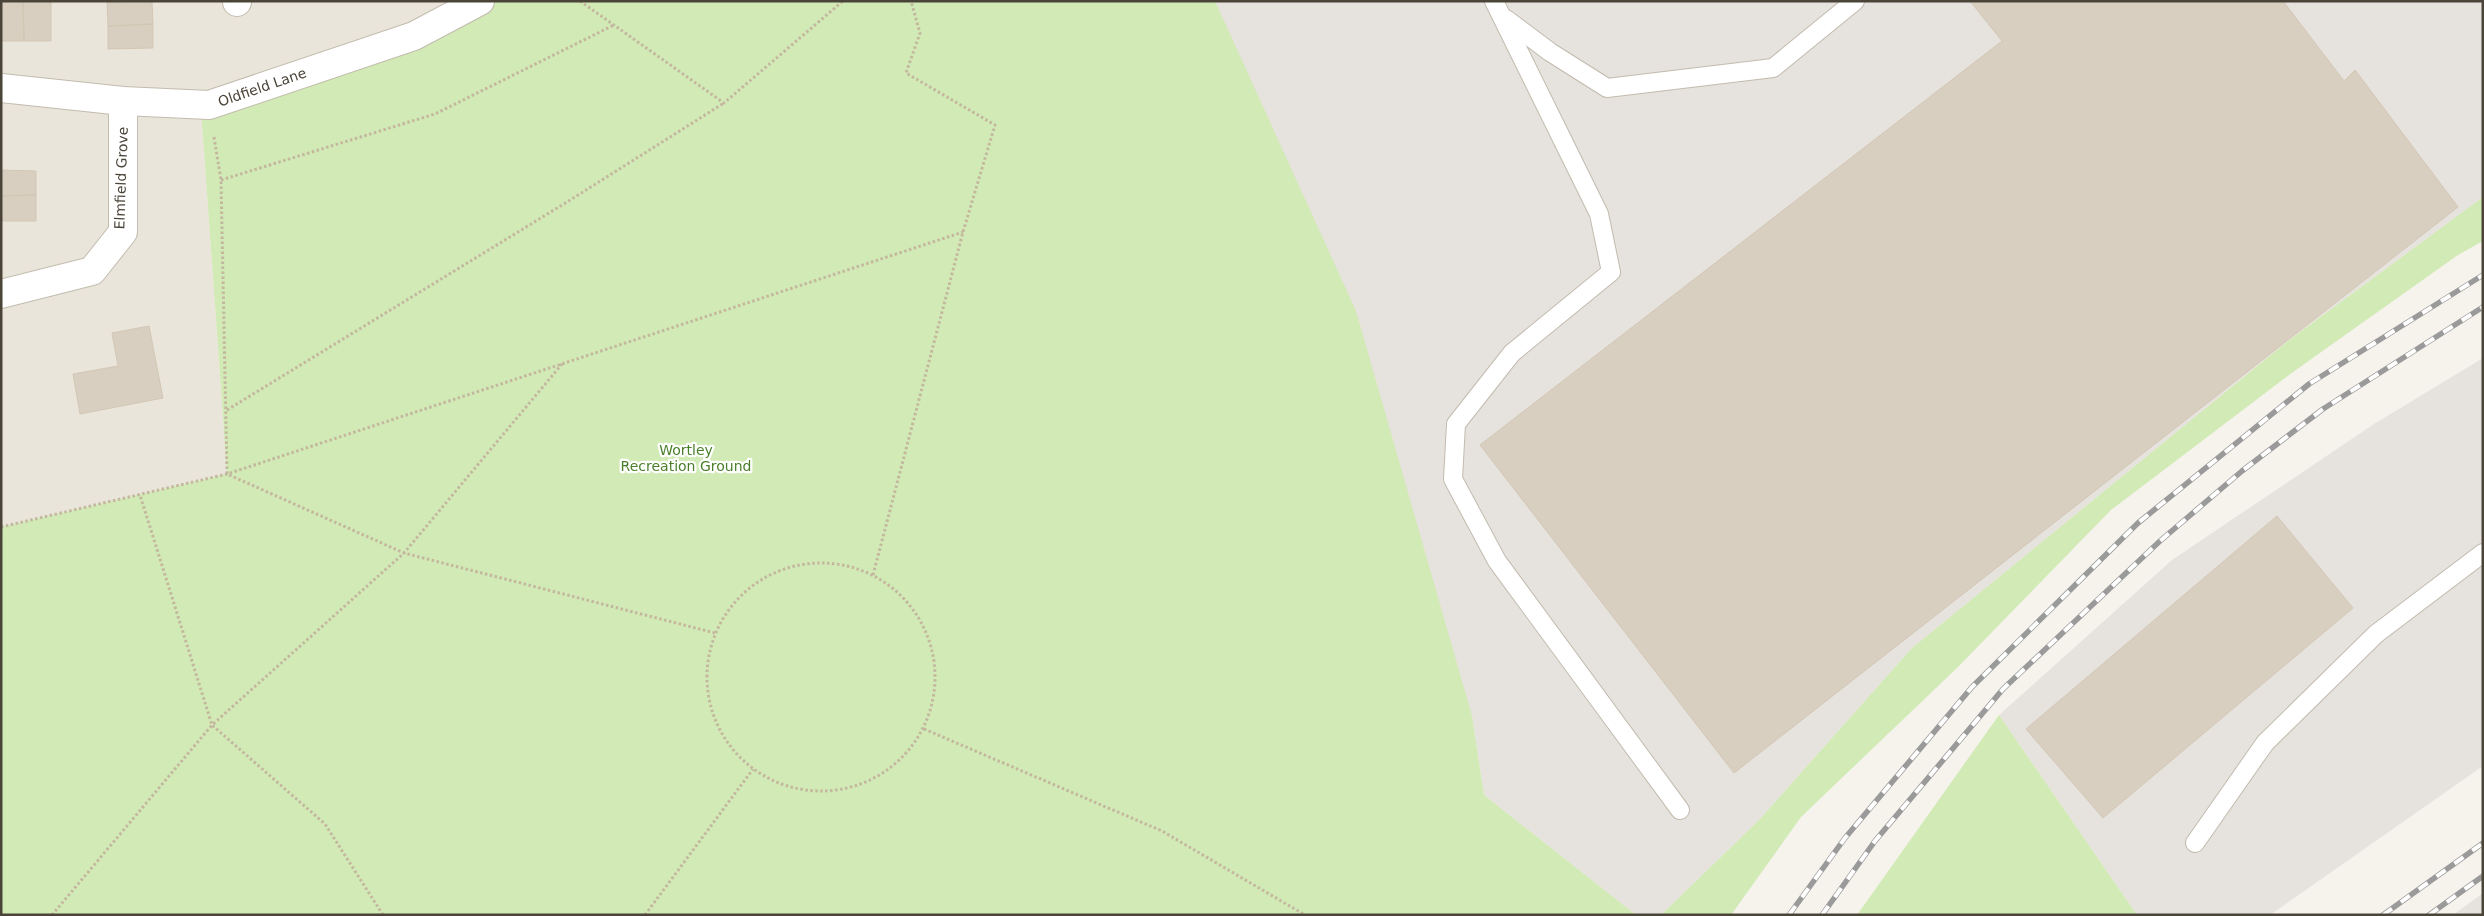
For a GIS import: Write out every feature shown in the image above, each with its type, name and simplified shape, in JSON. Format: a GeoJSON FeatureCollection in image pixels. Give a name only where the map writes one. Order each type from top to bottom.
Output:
{"type":"FeatureCollection","features":[{"type":"Feature","properties":{"kind":"street","name":"Oldfield Lane"},"geometry":{"type":"LineString","coordinates":[[1,88],[123,101],[209,105],[414,36],[480,1]]}},
{"type":"Feature","properties":{"kind":"street","name":"Elmfield Grove"},"geometry":{"type":"LineString","coordinates":[[1,294],[92,271],[123,232],[123,101]]}},
{"type":"Feature","properties":{"kind":"lane"},"geometry":{"type":"LineString","coordinates":[[1494,1],[1599,214],[1611,272],[1512,353],[1456,424],[1452,478],[1497,561],[1680,810]]}},
{"type":"Feature","properties":{"kind":"lane"},"geometry":{"type":"LineString","coordinates":[[1503,17],[1550,52],[1608,88],[1772,68],[1855,1]]}},
{"type":"Feature","properties":{"kind":"lane"},"geometry":{"type":"LineString","coordinates":[[2195,843],[2265,744],[2376,634],[2483,553]]}},
{"type":"Feature","properties":{"kind":"path"},"geometry":{"type":"LineString","coordinates":[[580,1],[724,103]]}},
{"type":"Feature","properties":{"kind":"path"},"geometry":{"type":"LineString","coordinates":[[226,411],[724,103],[844,1]]}},
{"type":"Feature","properties":{"kind":"path"},"geometry":{"type":"LineString","coordinates":[[873,575],[963,232],[995,125],[906,73],[920,33],[911,1]]}},
{"type":"Feature","properties":{"kind":"path"},"geometry":{"type":"LineString","coordinates":[[221,180],[435,114],[614,25]]}},
{"type":"Feature","properties":{"kind":"path"},"geometry":{"type":"LineString","coordinates":[[209,105],[221,180],[227,474]]}},
{"type":"Feature","properties":{"kind":"path"},"geometry":{"type":"LineString","coordinates":[[1,527],[227,474],[963,232]]}},
{"type":"Feature","properties":{"kind":"path"},"geometry":{"type":"LineString","coordinates":[[52,915],[212,725],[404,553],[562,364]]}},
{"type":"Feature","properties":{"kind":"path"},"geometry":{"type":"LineString","coordinates":[[227,474],[404,553],[714,633]]}},
{"type":"Feature","properties":{"kind":"path"},"geometry":{"type":"LineString","coordinates":[[140,495],[212,725],[325,824],[383,915]]}},
{"type":"Feature","properties":{"kind":"path"},"geometry":{"type":"LineString","coordinates":[[814,562],[844,564],[873,575],[902,596],[923,625],[933,651],[936,679],[932,704],[924,729],[906,754],[882,774],[851,788],[817,792],[783,786],[753,769],[728,745],[712,713],[706,687],[707,659],[714,633],[731,605],[755,582],[784,568],[814,562]]}},
{"type":"Feature","properties":{"kind":"path"},"geometry":{"type":"LineString","coordinates":[[924,729],[1162,831],[1306,915]]}},
{"type":"Feature","properties":{"kind":"path"},"geometry":{"type":"LineString","coordinates":[[645,915],[753,769]]}},
{"type":"Feature","properties":{"kind":"shaded area"},"geometry":{"type":"Polygon","coordinates":[[[1,1],[464,1],[201,109],[227,474],[1,527],[1,1]]]}},
{"type":"Feature","properties":{"kind":"shaded area"},"geometry":{"type":"Polygon","coordinates":[[[1215,1],[2483,1],[2483,197],[2288,341],[1912,648],[1759,820],[1661,915],[1636,915],[1484,795],[1472,716],[1215,1]]]}},
{"type":"Feature","properties":{"kind":"shaded area"},"geometry":{"type":"Polygon","coordinates":[[[2483,358],[2483,766],[2270,915],[2137,915],[1999,715],[2172,560],[2374,424],[2483,358]]]}},
{"type":"Feature","properties":{"kind":"shaded area"},"geometry":{"type":"Polygon","coordinates":[[[2483,893],[2483,915],[2453,915],[2483,893]]]}},
{"type":"Feature","properties":{"kind":"green space","name":"Wortley Recreation Ground"},"geometry":{"type":"Polygon","coordinates":[[[464,1],[1215,1],[1356,311],[1472,716],[1484,795],[1636,915],[1,915],[1,527],[227,474],[201,109],[464,1]]]}},
{"type":"Feature","properties":{"kind":"green space"},"geometry":{"type":"Polygon","coordinates":[[[2483,197],[2483,241],[2458,255],[2293,372],[2111,510],[1958,667],[1801,817],[1731,915],[1661,915],[1759,820],[1912,648],[2288,341],[2483,197]]]}},
{"type":"Feature","properties":{"kind":"green space"},"geometry":{"type":"Polygon","coordinates":[[[1999,715],[2137,915],[1857,915],[1999,715]]]}},
{"type":"Feature","properties":{"kind":"building"},"geometry":{"type":"Polygon","coordinates":[[[1,1],[23,1],[24,41],[1,41],[1,1]]]}},
{"type":"Feature","properties":{"kind":"building"},"geometry":{"type":"Polygon","coordinates":[[[23,1],[51,1],[51,41],[24,41],[23,1]]]}},
{"type":"Feature","properties":{"kind":"building"},"geometry":{"type":"Polygon","coordinates":[[[152,1],[153,24],[108,26],[107,2],[152,1]]]}},
{"type":"Feature","properties":{"kind":"building"},"geometry":{"type":"Polygon","coordinates":[[[1970,1],[2283,1],[2344,81],[2355,70],[2458,207],[1734,773],[1480,445],[2002,41],[1970,1]]]}},
{"type":"Feature","properties":{"kind":"building"},"geometry":{"type":"Polygon","coordinates":[[[153,24],[153,48],[108,49],[108,26],[153,24]]]}},
{"type":"Feature","properties":{"kind":"building"},"geometry":{"type":"Polygon","coordinates":[[[1,170],[36,171],[36,195],[1,196],[1,170]]]}},
{"type":"Feature","properties":{"kind":"building"},"geometry":{"type":"Polygon","coordinates":[[[36,195],[36,221],[1,221],[1,196],[36,195]]]}},
{"type":"Feature","properties":{"kind":"building"},"geometry":{"type":"Polygon","coordinates":[[[149,326],[163,398],[80,414],[73,374],[118,366],[112,333],[149,326]]]}},
{"type":"Feature","properties":{"kind":"building"},"geometry":{"type":"Polygon","coordinates":[[[2277,516],[2353,608],[2103,818],[2026,729],[2277,516]]]}},
{"type":"Feature","properties":{"kind":"railway"},"geometry":{"type":"LineString","coordinates":[[1789,915],[1845,838],[1972,687],[2138,523],[2309,384],[2483,275]]}},
{"type":"Feature","properties":{"kind":"railway"},"geometry":{"type":"LineString","coordinates":[[1822,915],[1875,841],[2003,689],[2160,541],[2242,471],[2323,409],[2483,307]]}},
{"type":"Feature","properties":{"kind":"railway"},"geometry":{"type":"LineString","coordinates":[[2383,915],[2483,843]]}},
{"type":"Feature","properties":{"kind":"railway"},"geometry":{"type":"LineString","coordinates":[[2429,915],[2483,876]]}}]}
